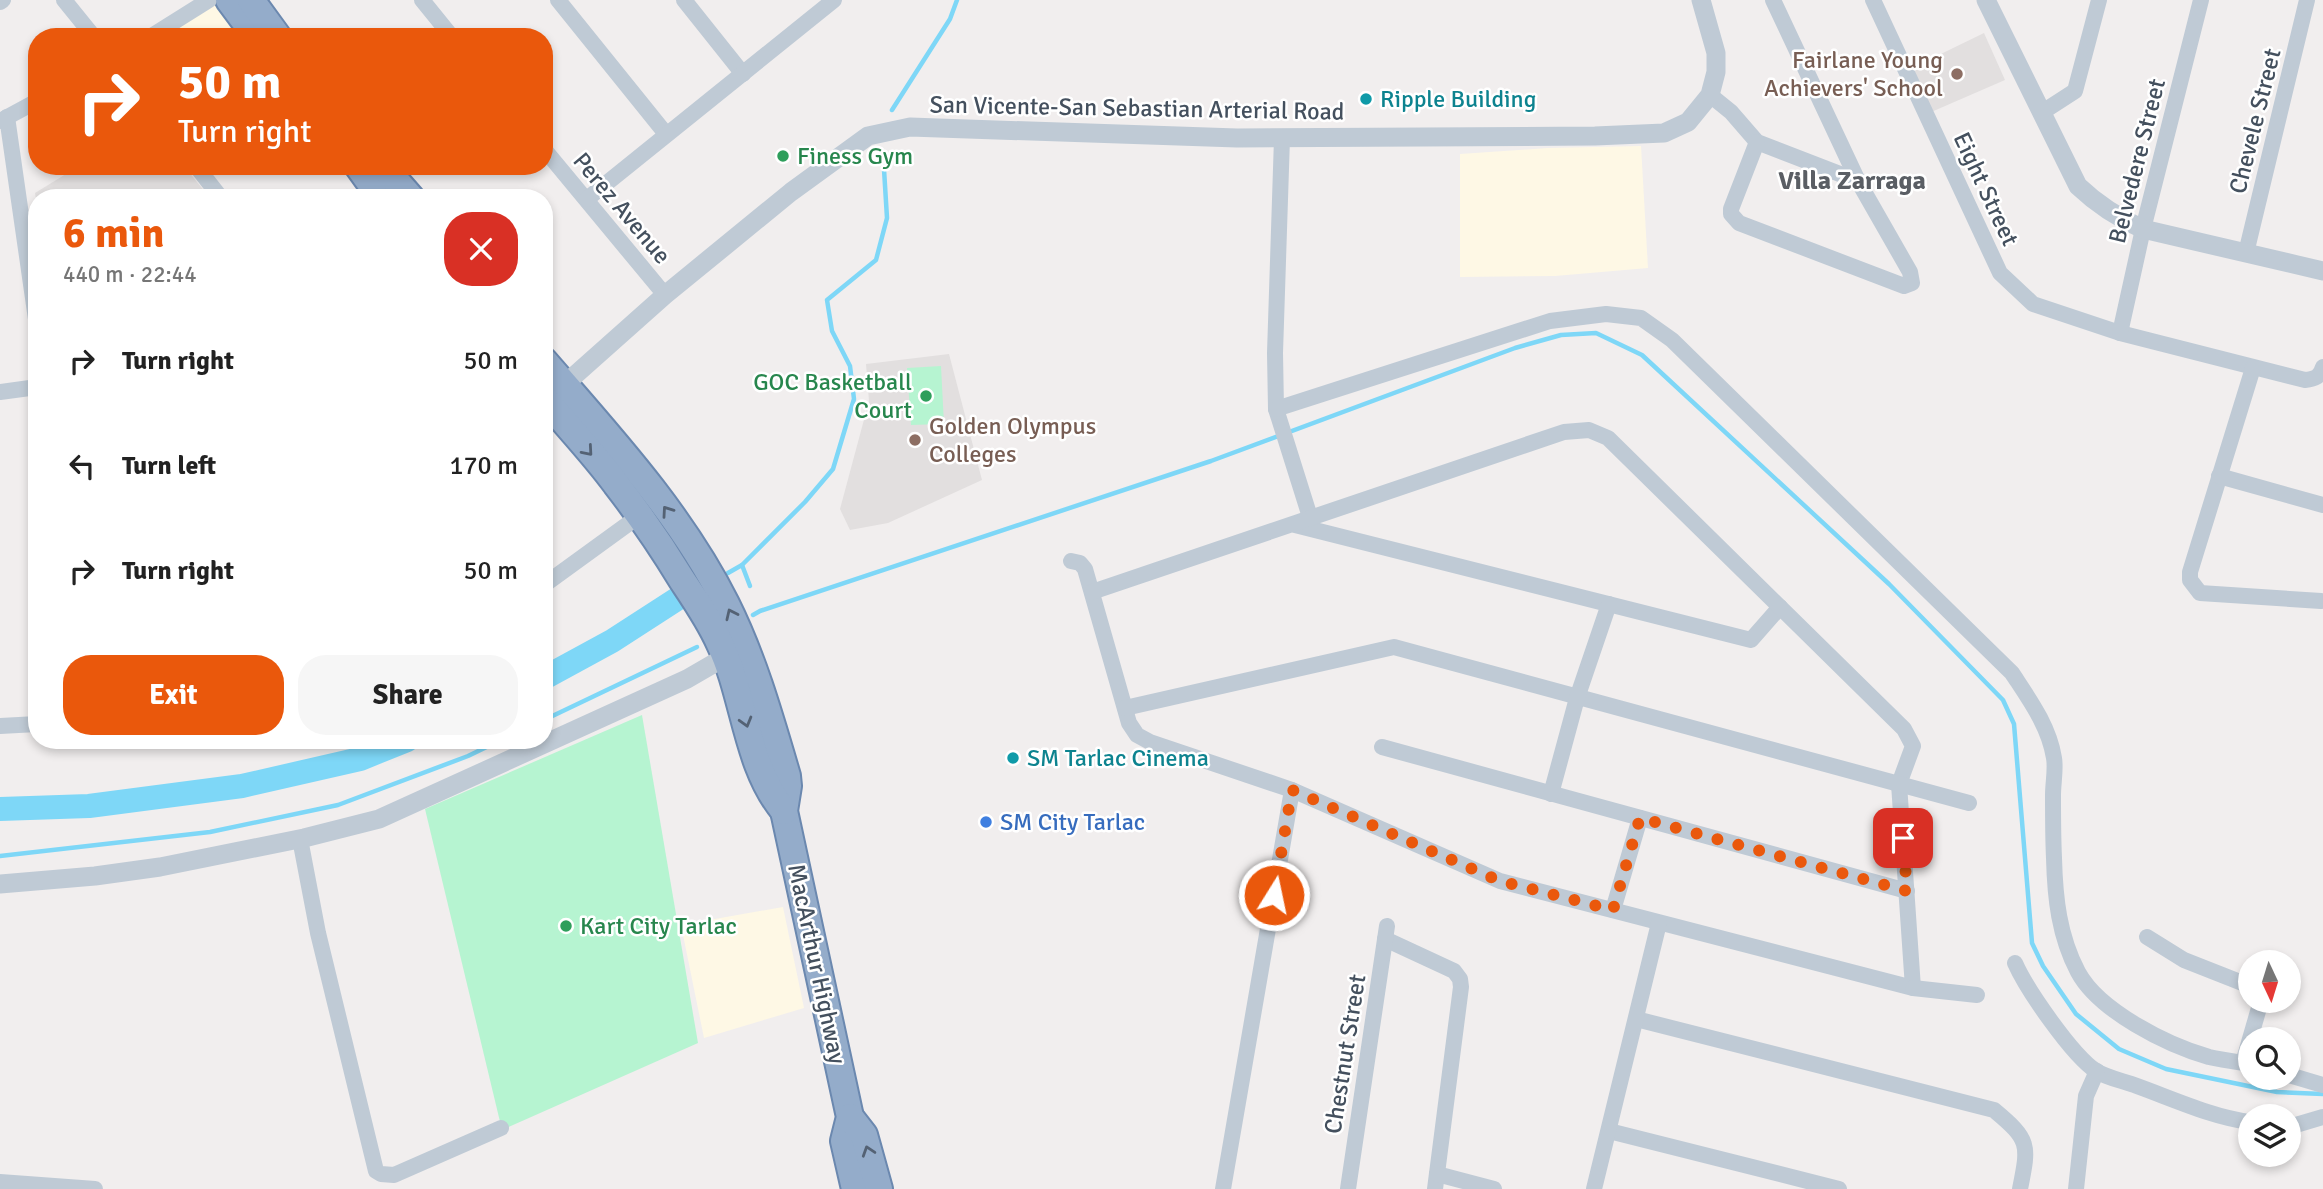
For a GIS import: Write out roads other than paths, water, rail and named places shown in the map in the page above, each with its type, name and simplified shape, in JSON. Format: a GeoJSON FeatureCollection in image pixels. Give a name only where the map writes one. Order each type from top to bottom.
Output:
{"type":"FeatureCollection","features":[{"type":"Feature","properties":{"kind":"highway"},"geometry":{"type":"LineString","coordinates":[[229,0],[250,28]]}},
{"type":"Feature","properties":{"kind":"highway"},"geometry":{"type":"LineString","coordinates":[[251,0],[271,28]]}},
{"type":"Feature","properties":{"kind":"highway"},"geometry":{"type":"LineString","coordinates":[[391,175],[403,189]]}},
{"type":"Feature","properties":{"kind":"highway","name":"MacArthur Highway"},"geometry":{"type":"LineString","coordinates":[[553,396],[639,516],[702,611],[733,675],[761,771],[774,799],[784,811]]}},
{"type":"Feature","properties":{"kind":"highway","name":"MacArthur Highway"},"geometry":{"type":"LineString","coordinates":[[553,396],[650,486],[706,567],[724,600],[751,664],[787,776],[784,811],[850,1117],[845,1142],[855,1189]]}},
{"type":"Feature","properties":{"kind":"highway","name":"MacArthur Highway"},"geometry":{"type":"LineString","coordinates":[[850,1117],[863,1135],[879,1189]]}},
{"type":"Feature","properties":{"kind":"street"},"geometry":{"type":"LineString","coordinates":[[64,0],[87,28]]}},
{"type":"Feature","properties":{"kind":"street"},"geometry":{"type":"LineString","coordinates":[[164,28],[209,0]]}},
{"type":"Feature","properties":{"kind":"street"},"geometry":{"type":"LineString","coordinates":[[422,0],[445,28]]}},
{"type":"Feature","properties":{"kind":"street"},"geometry":{"type":"LineString","coordinates":[[558,0],[666,134]]}},
{"type":"Feature","properties":{"kind":"street"},"geometry":{"type":"LineString","coordinates":[[684,0],[743,74]]}},
{"type":"Feature","properties":{"kind":"street","name":"San Vicente-San Sebastian Arterial Road"},"geometry":{"type":"LineString","coordinates":[[553,394],[665,295],[791,192],[868,135],[910,127],[1237,138],[1595,136],[1664,133],[1688,122],[1710,95],[1716,72],[1716,53],[1701,0]]}},
{"type":"Feature","properties":{"kind":"street"},"geometry":{"type":"LineString","coordinates":[[1757,142],[1731,209],[1731,214],[1739,223],[1905,286],[1912,283],[1910,272],[1858,181],[1773,0]]}},
{"type":"Feature","properties":{"kind":"street","name":"Eight Street"},"geometry":{"type":"LineString","coordinates":[[1873,0],[2000,272],[2033,304],[2120,333],[2305,380],[2320,375],[2323,367]]}},
{"type":"Feature","properties":{"kind":"street"},"geometry":{"type":"LineString","coordinates":[[1986,0],[2078,187],[2096,203],[2120,219],[2143,229],[2323,271]]}},
{"type":"Feature","properties":{"kind":"street"},"geometry":{"type":"LineString","coordinates":[[2041,113],[2075,91],[2099,0]]}},
{"type":"Feature","properties":{"kind":"street","name":"Belvedere Street"},"geometry":{"type":"LineString","coordinates":[[2120,333],[2143,229],[2201,0]]}},
{"type":"Feature","properties":{"kind":"street","name":"Chevele Street"},"geometry":{"type":"LineString","coordinates":[[2246,253],[2308,0]]}},
{"type":"Feature","properties":{"kind":"street"},"geometry":{"type":"LineString","coordinates":[[586,199],[743,74],[823,3]]}},
{"type":"Feature","properties":{"kind":"street"},"geometry":{"type":"LineString","coordinates":[[1710,95],[1731,112],[1757,142],[1858,181]]}},
{"type":"Feature","properties":{"kind":"street"},"geometry":{"type":"LineString","coordinates":[[28,106],[3,119],[28,271]]}},
{"type":"Feature","properties":{"kind":"street"},"geometry":{"type":"LineString","coordinates":[[1282,138],[1275,353],[1278,414],[1310,516]]}},
{"type":"Feature","properties":{"kind":"street","name":"Perez Avenue"},"geometry":{"type":"LineString","coordinates":[[553,160],[665,295]]}},
{"type":"Feature","properties":{"kind":"street"},"geometry":{"type":"LineString","coordinates":[[203,175],[214,189]]}},
{"type":"Feature","properties":{"kind":"street"},"geometry":{"type":"LineString","coordinates":[[1278,414],[1550,321],[1606,314],[1641,318],[1672,340],[2012,673],[2041,717],[2054,758],[2056,904],[2070,956],[2079,974],[2108,1007],[2138,1026],[2209,1057],[2238,1062]]}},
{"type":"Feature","properties":{"kind":"street"},"geometry":{"type":"LineString","coordinates":[[2253,368],[2190,572],[2190,580],[2200,593],[2321,601]]}},
{"type":"Feature","properties":{"kind":"street"},"geometry":{"type":"LineString","coordinates":[[0,392],[28,388]]}},
{"type":"Feature","properties":{"kind":"street"},"geometry":{"type":"LineString","coordinates":[[1091,592],[1564,432],[1589,430],[1608,438],[1904,729],[1913,746],[1899,784],[1913,988]]}},
{"type":"Feature","properties":{"kind":"street"},"geometry":{"type":"LineString","coordinates":[[2219,476],[2323,505]]}},
{"type":"Feature","properties":{"kind":"street"},"geometry":{"type":"LineString","coordinates":[[553,578],[639,516]]}},
{"type":"Feature","properties":{"kind":"street"},"geometry":{"type":"LineString","coordinates":[[1295,525],[1751,640],[1780,607]]}},
{"type":"Feature","properties":{"kind":"street"},"geometry":{"type":"LineString","coordinates":[[1071,561],[1077,561],[1083,566],[1132,730],[1143,739],[1292,790],[1500,881],[1913,988],[1978,995]]}},
{"type":"Feature","properties":{"kind":"street"},"geometry":{"type":"LineString","coordinates":[[1551,794],[1577,698],[1609,604]]}},
{"type":"Feature","properties":{"kind":"street"},"geometry":{"type":"LineString","coordinates":[[1125,708],[1394,647],[1969,803]]}},
{"type":"Feature","properties":{"kind":"street"},"geometry":{"type":"LineString","coordinates":[[553,740],[687,679],[725,657]]}},
{"type":"Feature","properties":{"kind":"street"},"geometry":{"type":"LineString","coordinates":[[1,726],[28,724]]}},
{"type":"Feature","properties":{"kind":"street"},"geometry":{"type":"LineString","coordinates":[[1382,747],[1907,891]]}},
{"type":"Feature","properties":{"kind":"street"},"geometry":{"type":"LineString","coordinates":[[0,884],[160,867],[300,839],[379,819],[533,749]]}},
{"type":"Feature","properties":{"kind":"street"},"geometry":{"type":"LineString","coordinates":[[1223,1189],[1292,790]]}},
{"type":"Feature","properties":{"kind":"street"},"geometry":{"type":"LineString","coordinates":[[1613,910],[1640,818]]}},
{"type":"Feature","properties":{"kind":"street"},"geometry":{"type":"LineString","coordinates":[[300,839],[318,933],[376,1171],[394,1175],[501,1128]]}},
{"type":"Feature","properties":{"kind":"street"},"geometry":{"type":"LineString","coordinates":[[1594,1189],[1659,923]]}},
{"type":"Feature","properties":{"kind":"street","name":"Chestnut Street"},"geometry":{"type":"LineString","coordinates":[[1348,1189],[1386,932],[1454,971],[1460,979],[1436,1182]]}},
{"type":"Feature","properties":{"kind":"street"},"geometry":{"type":"LineString","coordinates":[[2147,937],[2184,960],[2238,981]]}},
{"type":"Feature","properties":{"kind":"street"},"geometry":{"type":"LineString","coordinates":[[2015,963],[2029,990],[2065,1038],[2097,1072],[2197,1108],[2238,1119]]}},
{"type":"Feature","properties":{"kind":"street"},"geometry":{"type":"LineString","coordinates":[[1636,1019],[1994,1110],[2019,1130],[2026,1146],[2020,1189]]}},
{"type":"Feature","properties":{"kind":"street"},"geometry":{"type":"LineString","coordinates":[[2076,1189],[2086,1096],[2097,1072]]}},
{"type":"Feature","properties":{"kind":"street"},"geometry":{"type":"LineString","coordinates":[[2301,1078],[2323,1084]]}},
{"type":"Feature","properties":{"kind":"street"},"geometry":{"type":"LineString","coordinates":[[2301,1123],[2323,1117]]}},
{"type":"Feature","properties":{"kind":"street"},"geometry":{"type":"LineString","coordinates":[[1609,1131],[1839,1189]]}},
{"type":"Feature","properties":{"kind":"street"},"geometry":{"type":"LineString","coordinates":[[0,1182],[95,1189]]}},
{"type":"Feature","properties":{"kind":"street"},"geometry":{"type":"LineString","coordinates":[[1436,1182],[1494,1189]]}},
{"type":"Feature","properties":{"kind":"waterway"},"geometry":{"type":"LineString","coordinates":[[892,110],[950,19],[957,0]]}},
{"type":"Feature","properties":{"kind":"waterway"},"geometry":{"type":"LineString","coordinates":[[728,573],[742,565],[805,502],[833,469],[854,399],[850,366],[832,331],[827,300],[876,260],[887,218],[883,153]]}},
{"type":"Feature","properties":{"kind":"waterway"},"geometry":{"type":"LineString","coordinates":[[753,615],[1211,461],[1515,348],[1561,335],[1596,333],[1642,355],[1889,584],[2003,700],[2014,724],[2032,943],[2043,966],[2076,1014],[2119,1049],[2166,1069],[2277,1092],[2323,1094]]}},
{"type":"Feature","properties":{"kind":"waterway"},"geometry":{"type":"LineString","coordinates":[[742,565],[750,586]]}},
{"type":"Feature","properties":{"kind":"waterway"},"geometry":{"type":"LineString","coordinates":[[553,673],[612,641],[677,599]]}},
{"type":"Feature","properties":{"kind":"waterway"},"geometry":{"type":"LineString","coordinates":[[553,716],[697,647]]}},
{"type":"Feature","properties":{"kind":"waterway"},"geometry":{"type":"LineString","coordinates":[[0,809],[89,806],[242,786],[360,759],[385,749]]}},
{"type":"Feature","properties":{"kind":"waterway"},"geometry":{"type":"LineString","coordinates":[[0,856],[210,832],[338,805],[482,749]]}},
{"type":"Feature","properties":{"kind":"place","name":"Fairlane Young Achievers' School"},"geometry":{"type":"Point","coordinates":[1957,74]}},
{"type":"Feature","properties":{"kind":"place","name":"Ripple Building"},"geometry":{"type":"Point","coordinates":[1366,99]}},
{"type":"Feature","properties":{"kind":"place","name":"Finess Gym"},"geometry":{"type":"Point","coordinates":[783,156]}},
{"type":"Feature","properties":{"kind":"place","name":"GOC Basketball Court"},"geometry":{"type":"Point","coordinates":[926,396]}},
{"type":"Feature","properties":{"kind":"place","name":"Golden Olympus Colleges"},"geometry":{"type":"Point","coordinates":[915,440]}},
{"type":"Feature","properties":{"kind":"place","name":"SM Tarlac Cinema"},"geometry":{"type":"Point","coordinates":[1013,758]}},
{"type":"Feature","properties":{"kind":"place","name":"SM City Tarlac"},"geometry":{"type":"Point","coordinates":[986,822]}},
{"type":"Feature","properties":{"kind":"place","name":"Kart City Tarlac"},"geometry":{"type":"Point","coordinates":[566,926]}},
{"type":"Feature","properties":{"kind":"district","name":"Villa Zarraga"},"geometry":{"type":"Point","coordinates":[1852,180]}}]}
